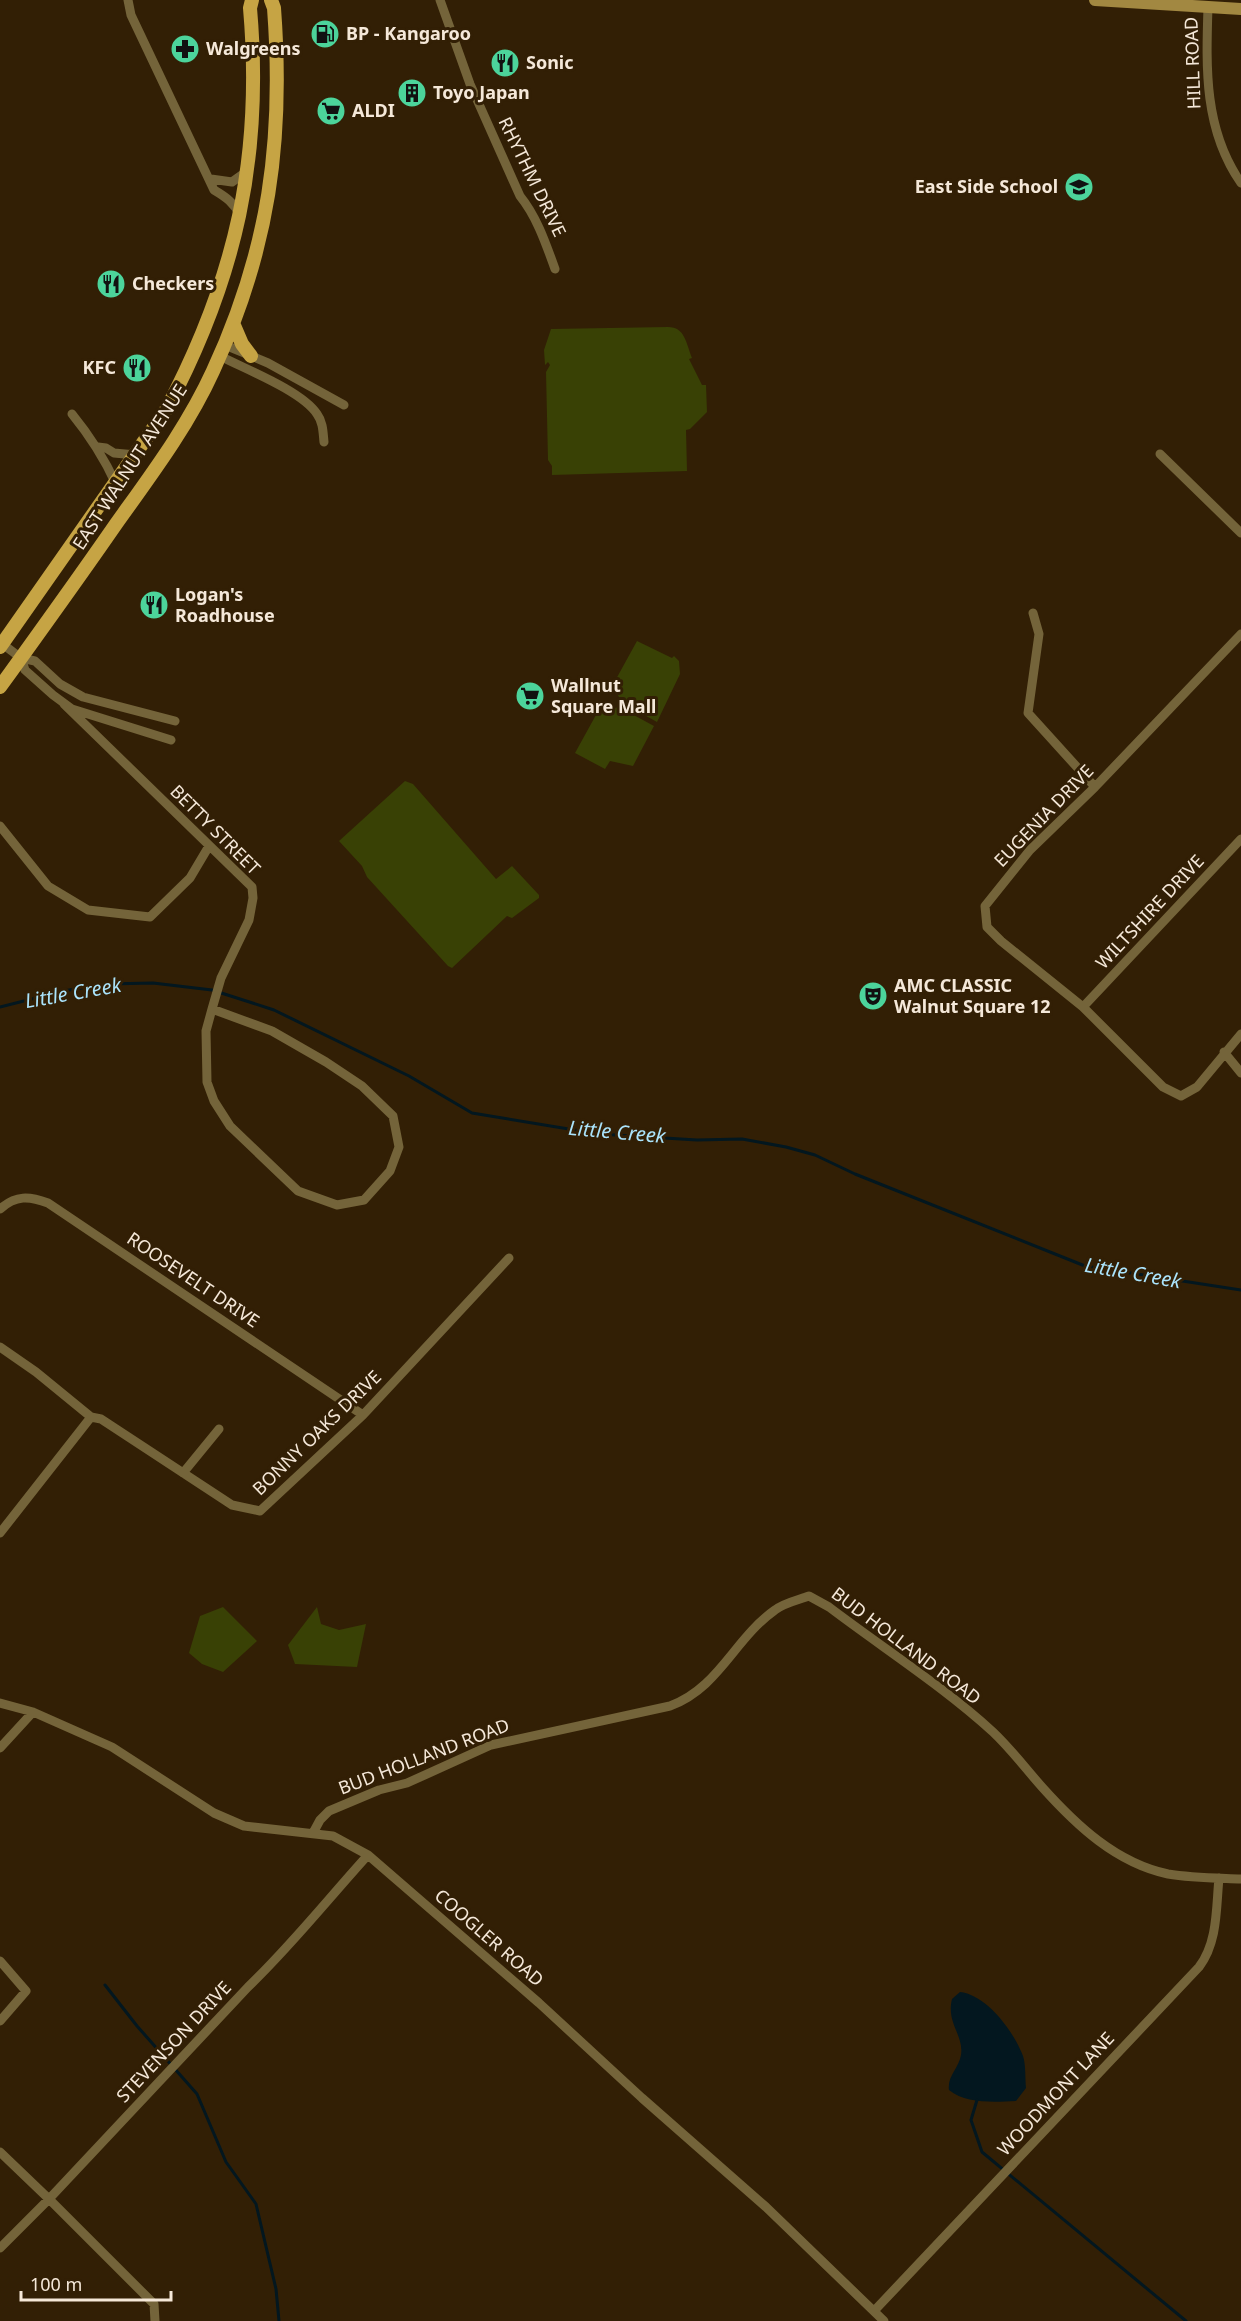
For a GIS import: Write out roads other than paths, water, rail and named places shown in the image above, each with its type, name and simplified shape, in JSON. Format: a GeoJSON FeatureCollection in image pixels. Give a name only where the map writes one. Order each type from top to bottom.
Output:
{"type":"FeatureCollection","features":[{"type":"Feature","properties":{"kind":"main road","name":"EAST WALNUT AVENUE"},"geometry":{"type":"LineString","coordinates":[[1,644],[166,410],[207,326],[224,277],[240,215],[248,170],[254,91],[250,8],[252,0]]}},
{"type":"Feature","properties":{"kind":"main road","name":"EAST WALNUT AVENUE"},"geometry":{"type":"LineString","coordinates":[[0,687],[185,424],[233,323],[254,259],[272,180],[279,87],[274,8],[271,0]]}},
{"type":"Feature","properties":{"kind":"main road"},"geometry":{"type":"LineString","coordinates":[[233,323],[242,344],[251,356]]}},
{"type":"Feature","properties":{"kind":"street"},"geometry":{"type":"LineString","coordinates":[[128,0],[131,15],[211,179],[214,190],[228,198],[240,215]]}},
{"type":"Feature","properties":{"kind":"street","name":"RHYTHM DRIVE"},"geometry":{"type":"LineString","coordinates":[[440,0],[478,104],[520,196],[547,245],[555,269]]}},
{"type":"Feature","properties":{"kind":"street"},"geometry":{"type":"LineString","coordinates":[[1095,0],[1241,9]]}},
{"type":"Feature","properties":{"kind":"street","name":"HILL ROAD"},"geometry":{"type":"LineString","coordinates":[[1208,7],[1206,56],[1212,119],[1220,145],[1241,183]]}},
{"type":"Feature","properties":{"kind":"street"},"geometry":{"type":"LineString","coordinates":[[211,179],[232,182],[248,170]]}},
{"type":"Feature","properties":{"kind":"street"},"geometry":{"type":"LineString","coordinates":[[222,350],[251,356],[344,405]]}},
{"type":"Feature","properties":{"kind":"street"},"geometry":{"type":"LineString","coordinates":[[222,350],[305,402],[318,415],[322,424],[324,442]]}},
{"type":"Feature","properties":{"kind":"street"},"geometry":{"type":"LineString","coordinates":[[72,414],[98,447],[99,455],[116,484]]}},
{"type":"Feature","properties":{"kind":"street"},"geometry":{"type":"LineString","coordinates":[[98,447],[106,448],[114,453],[136,455]]}},
{"type":"Feature","properties":{"kind":"street"},"geometry":{"type":"LineString","coordinates":[[1160,454],[1241,533]]}},
{"type":"Feature","properties":{"kind":"street"},"geometry":{"type":"LineString","coordinates":[[1033,613],[1039,634],[1028,713],[1095,787]]}},
{"type":"Feature","properties":{"kind":"street","name":"EUGENIA DRIVE"},"geometry":{"type":"LineString","coordinates":[[1224,1052],[1197,1087],[1181,1096],[1163,1087],[1083,1007],[987,927],[985,906],[1030,849],[1095,787],[1241,634]]}},
{"type":"Feature","properties":{"kind":"street"},"geometry":{"type":"LineString","coordinates":[[1,644],[21,658],[35,661],[60,684],[83,698],[175,721]]}},
{"type":"Feature","properties":{"kind":"street","name":"BETTY STREET"},"geometry":{"type":"LineString","coordinates":[[21,658],[25,670],[64,704],[252,887],[253,898],[249,921],[221,978],[212,1009],[206,1031],[207,1082],[214,1101],[230,1126],[298,1191],[337,1205],[364,1200],[390,1171],[399,1148],[393,1116],[362,1086],[326,1062],[273,1031],[212,1009]]}},
{"type":"Feature","properties":{"kind":"street"},"geometry":{"type":"LineString","coordinates":[[64,704],[72,709],[171,740]]}},
{"type":"Feature","properties":{"kind":"street"},"geometry":{"type":"LineString","coordinates":[[0,826],[48,886],[88,910],[120,915],[150,917],[190,878],[209,846]]}},
{"type":"Feature","properties":{"kind":"street","name":"WILTSHIRE DRIVE"},"geometry":{"type":"LineString","coordinates":[[1083,1007],[1241,839]]}},
{"type":"Feature","properties":{"kind":"street"},"geometry":{"type":"LineString","coordinates":[[1241,1034],[1224,1052],[1241,1073]]}},
{"type":"Feature","properties":{"kind":"street","name":"ROOSEVELT DRIVE"},"geometry":{"type":"LineString","coordinates":[[0,1209],[9,1201],[22,1197],[48,1203],[363,1414]]}},
{"type":"Feature","properties":{"kind":"street","name":"BONNY OAKS DRIVE"},"geometry":{"type":"LineString","coordinates":[[0,1347],[36,1372],[91,1417],[101,1419],[232,1505],[260,1511],[363,1414],[508,1258]]}},
{"type":"Feature","properties":{"kind":"street"},"geometry":{"type":"LineString","coordinates":[[0,1533],[91,1417]]}},
{"type":"Feature","properties":{"kind":"street"},"geometry":{"type":"LineString","coordinates":[[183,1473],[219,1429]]}},
{"type":"Feature","properties":{"kind":"street","name":"BUD HOLLAND ROAD"},"geometry":{"type":"LineString","coordinates":[[313,1833],[320,1820],[329,1811],[379,1790],[407,1783],[491,1745],[684,1701],[700,1691],[746,1635],[776,1608],[809,1596],[830,1607],[958,1703],[994,1734],[1043,1789],[1082,1828],[1115,1853],[1144,1867],[1169,1874],[1241,1879]]}},
{"type":"Feature","properties":{"kind":"street","name":"COOGLER ROAD"},"geometry":{"type":"LineString","coordinates":[[0,1703],[33,1712],[112,1747],[214,1813],[244,1826],[333,1836],[368,1855],[766,2207],[884,2321]]}},
{"type":"Feature","properties":{"kind":"street"},"geometry":{"type":"LineString","coordinates":[[0,1748],[33,1712]]}},
{"type":"Feature","properties":{"kind":"street","name":"STEVENSON DRIVE"},"geometry":{"type":"LineString","coordinates":[[0,2248],[50,2199],[248,1987],[280,1956],[368,1855]]}},
{"type":"Feature","properties":{"kind":"street","name":"WOODMONT LANE"},"geometry":{"type":"LineString","coordinates":[[874,2311],[1199,1967],[1211,1945],[1219,1878]]}},
{"type":"Feature","properties":{"kind":"street"},"geometry":{"type":"LineString","coordinates":[[0,1961],[26,1991],[0,2021]]}},
{"type":"Feature","properties":{"kind":"street"},"geometry":{"type":"LineString","coordinates":[[0,2152],[154,2304],[155,2321]]}},
{"type":"Feature","properties":{"kind":"water"},"geometry":{"type":"Polygon","coordinates":[[[960,1992],[980,2000],[989,2007],[1006,2026],[1019,2046],[1024,2060],[1026,2088],[1016,2101],[972,2100],[949,2090],[950,2080],[961,2055],[960,2041],[951,2015],[952,1999],[960,1992]]]}},
{"type":"Feature","properties":{"kind":"waterway","name":"Little Creek"},"geometry":{"type":"LineString","coordinates":[[0,1007],[63,991],[107,984],[153,983],[212,990],[274,1010],[409,1076],[472,1113],[599,1134],[697,1140],[742,1139],[786,1147],[815,1155],[855,1174],[1085,1266],[1241,1290]]}},
{"type":"Feature","properties":{"kind":"waterway"},"geometry":{"type":"LineString","coordinates":[[105,1985],[137,2026],[197,2094],[226,2162],[256,2204],[276,2289],[279,2321]]}},
{"type":"Feature","properties":{"kind":"waterway"},"geometry":{"type":"LineString","coordinates":[[977,2100],[971,2120],[982,2152],[1186,2321]]}},
{"type":"Feature","properties":{"kind":"place","name":"BP - Kangaroo"},"geometry":{"type":"Point","coordinates":[325,34]}},
{"type":"Feature","properties":{"kind":"place","name":"Walgreens"},"geometry":{"type":"Point","coordinates":[185,49]}},
{"type":"Feature","properties":{"kind":"place","name":"Sonic"},"geometry":{"type":"Point","coordinates":[505,63]}},
{"type":"Feature","properties":{"kind":"place","name":"Toyo Japan"},"geometry":{"type":"Point","coordinates":[412,93]}},
{"type":"Feature","properties":{"kind":"place","name":"ALDI"},"geometry":{"type":"Point","coordinates":[331,111]}},
{"type":"Feature","properties":{"kind":"place","name":"East Side School"},"geometry":{"type":"Point","coordinates":[1079,187]}},
{"type":"Feature","properties":{"kind":"place","name":"Checkers"},"geometry":{"type":"Point","coordinates":[111,284]}},
{"type":"Feature","properties":{"kind":"place","name":"KFC"},"geometry":{"type":"Point","coordinates":[137,368]}},
{"type":"Feature","properties":{"kind":"place","name":"Logan's Roadhouse"},"geometry":{"type":"Point","coordinates":[154,605]}},
{"type":"Feature","properties":{"kind":"place","name":"Wallnut Square Mall"},"geometry":{"type":"Point","coordinates":[530,696]}},
{"type":"Feature","properties":{"kind":"place","name":"AMC CLASSIC Walnut Square 12"},"geometry":{"type":"Point","coordinates":[873,996]}}]}
